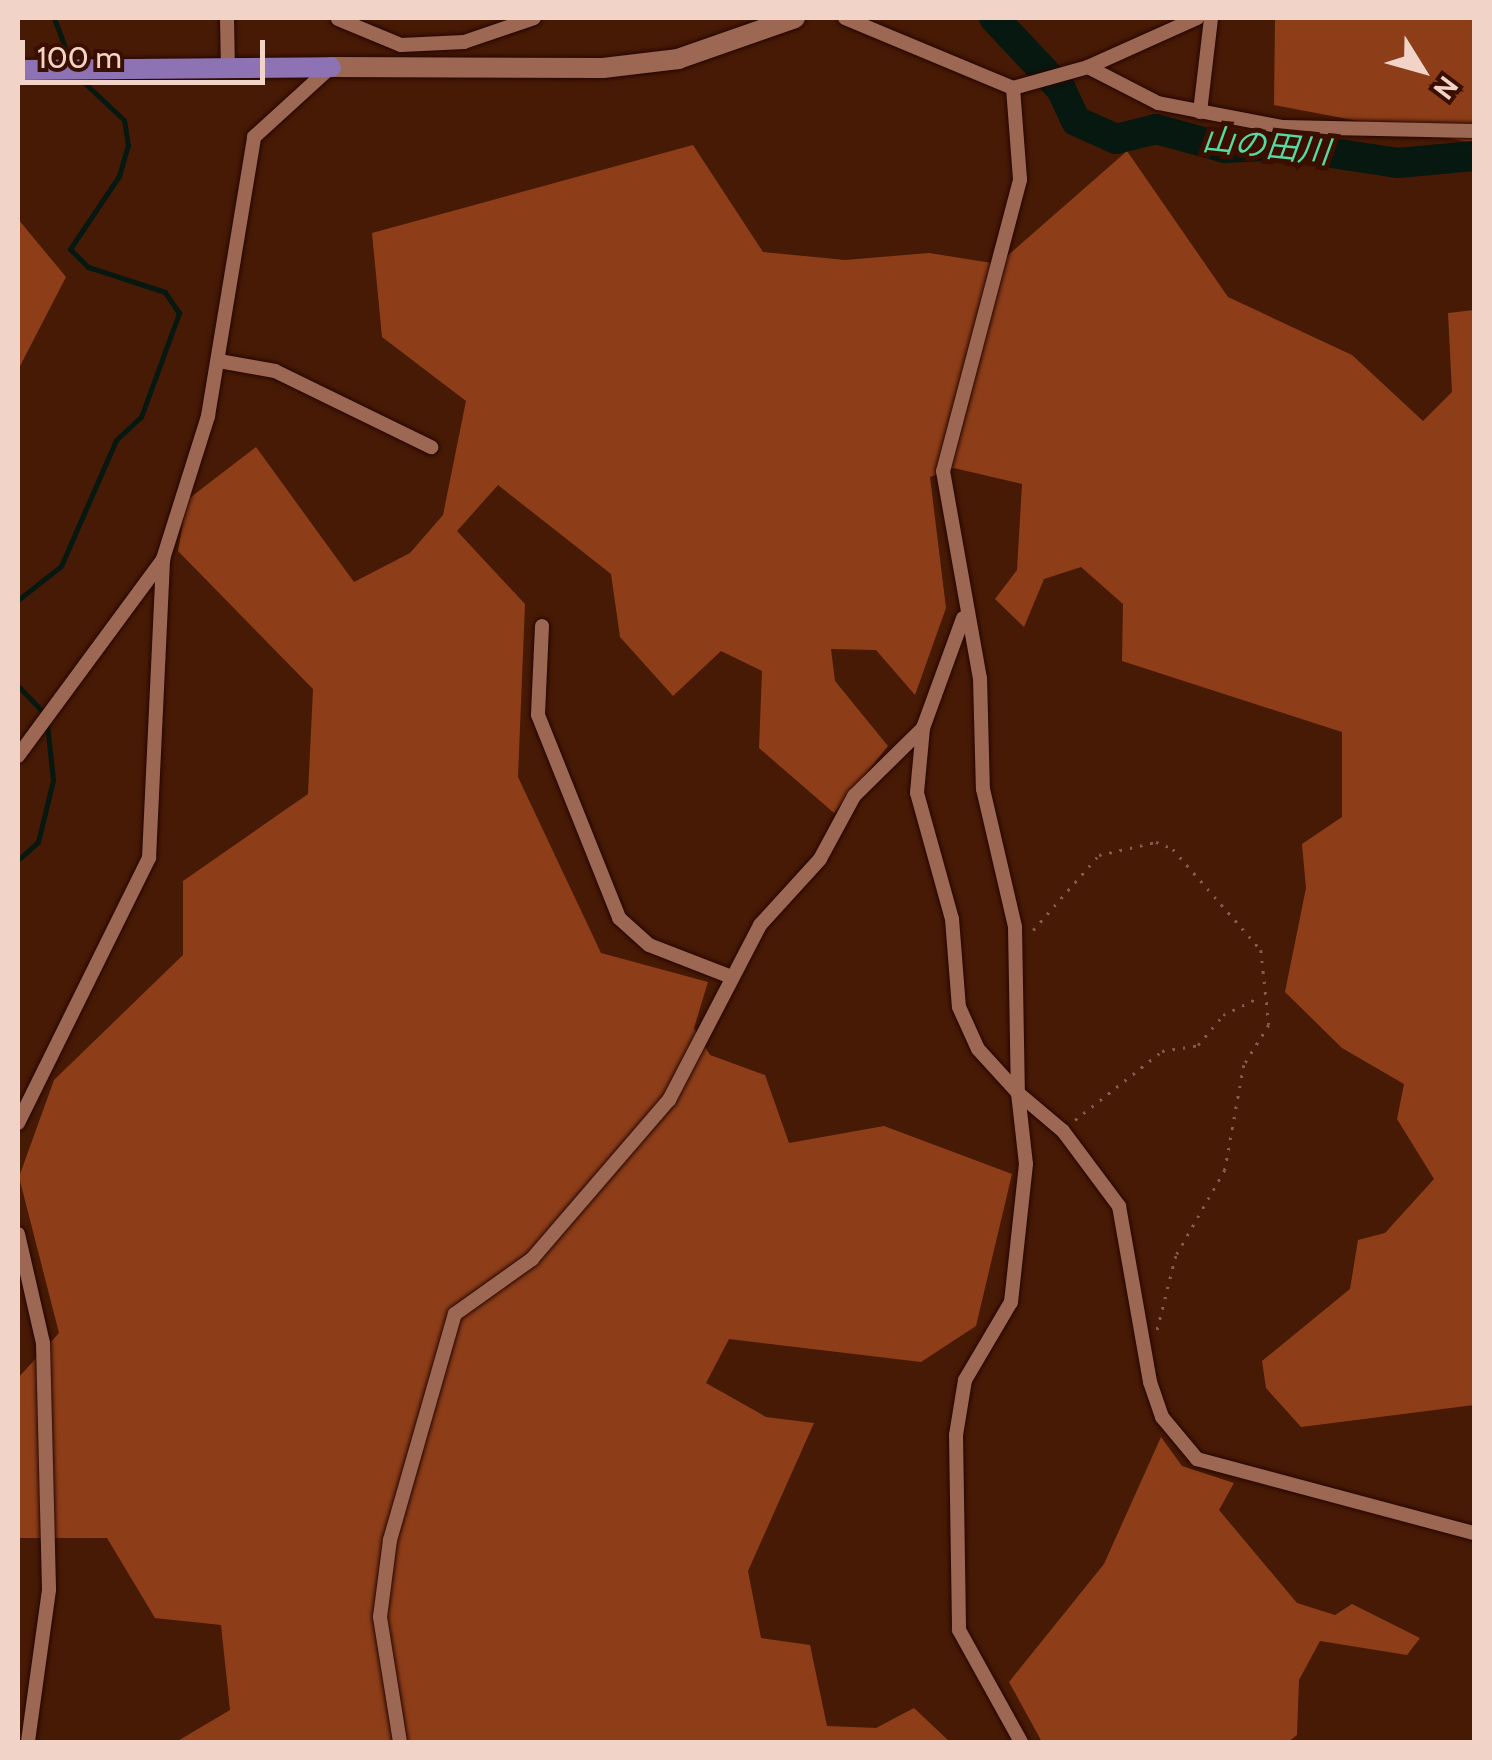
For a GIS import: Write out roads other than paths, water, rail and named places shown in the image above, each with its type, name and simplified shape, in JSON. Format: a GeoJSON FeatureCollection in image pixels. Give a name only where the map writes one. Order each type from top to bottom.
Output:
{"type":"FeatureCollection","features":[{"type":"Feature","properties":{"kind":"main road"},"geometry":{"type":"LineString","coordinates":[[18,70],[330,68]]}},
{"type":"Feature","properties":{"kind":"street"},"geometry":{"type":"LineString","coordinates":[[227,18],[228,68]]}},
{"type":"Feature","properties":{"kind":"street"},"geometry":{"type":"LineString","coordinates":[[338,19],[402,45],[464,42],[534,18]]}},
{"type":"Feature","properties":{"kind":"street"},"geometry":{"type":"LineString","coordinates":[[18,1123],[149,858],[162,560],[219,361],[254,137],[330,68],[603,68],[678,59],[793,18]]}},
{"type":"Feature","properties":{"kind":"street"},"geometry":{"type":"LineString","coordinates":[[845,18],[1013,88],[1088,67],[1197,18]]}},
{"type":"Feature","properties":{"kind":"street"},"geometry":{"type":"LineString","coordinates":[[1200,112],[1212,18]]}},
{"type":"Feature","properties":{"kind":"street"},"geometry":{"type":"LineString","coordinates":[[1088,67],[1200,112],[1315,130],[1474,130]]}},
{"type":"Feature","properties":{"kind":"street"},"geometry":{"type":"LineString","coordinates":[[1013,88],[1020,180],[942,471],[963,618],[980,678],[983,789],[1002,844],[1014,941],[1018,1093],[1026,1164],[1014,1285],[1001,1327],[965,1380],[956,1435],[959,1630],[1021,1742]]}},
{"type":"Feature","properties":{"kind":"street"},"geometry":{"type":"LineString","coordinates":[[219,361],[275,371],[431,448]]}},
{"type":"Feature","properties":{"kind":"street"},"geometry":{"type":"LineString","coordinates":[[18,756],[162,560]]}},
{"type":"Feature","properties":{"kind":"street"},"geometry":{"type":"LineString","coordinates":[[963,618],[923,728],[918,793],[952,919],[959,1008],[978,1049],[1018,1093],[1061,1128],[1126,1224],[1145,1357],[1162,1417],[1211,1468],[1474,1533]]}},
{"type":"Feature","properties":{"kind":"street"},"geometry":{"type":"LineString","coordinates":[[542,626],[538,715],[618,918],[648,945],[729,976]]}},
{"type":"Feature","properties":{"kind":"street"},"geometry":{"type":"LineString","coordinates":[[400,1742],[380,1617],[390,1540],[448,1329],[532,1259],[669,1100],[729,976],[820,859],[854,796],[923,728]]}},
{"type":"Feature","properties":{"kind":"street"},"geometry":{"type":"LineString","coordinates":[[18,1234],[43,1343],[49,1590],[28,1742]]}},
{"type":"Feature","properties":{"kind":"waterway"},"geometry":{"type":"LineString","coordinates":[[54,18],[71,63]]}},
{"type":"Feature","properties":{"kind":"waterway","name":"山の田川"},"geometry":{"type":"LineString","coordinates":[[994,18],[1061,89],[1076,121],[1116,139],[1156,129],[1225,148],[1278,145],[1398,163],[1474,156]]}},
{"type":"Feature","properties":{"kind":"waterway"},"geometry":{"type":"LineString","coordinates":[[18,600],[61,566],[116,440],[141,417],[179,313],[165,292],[88,267],[70,249],[119,176],[128,145],[124,120],[74,73]]}},
{"type":"Feature","properties":{"kind":"waterway"},"geometry":{"type":"LineString","coordinates":[[18,686],[45,714]]}},
{"type":"Feature","properties":{"kind":"waterway"},"geometry":{"type":"LineString","coordinates":[[18,860],[38,842],[53,780],[47,724]]}}]}
